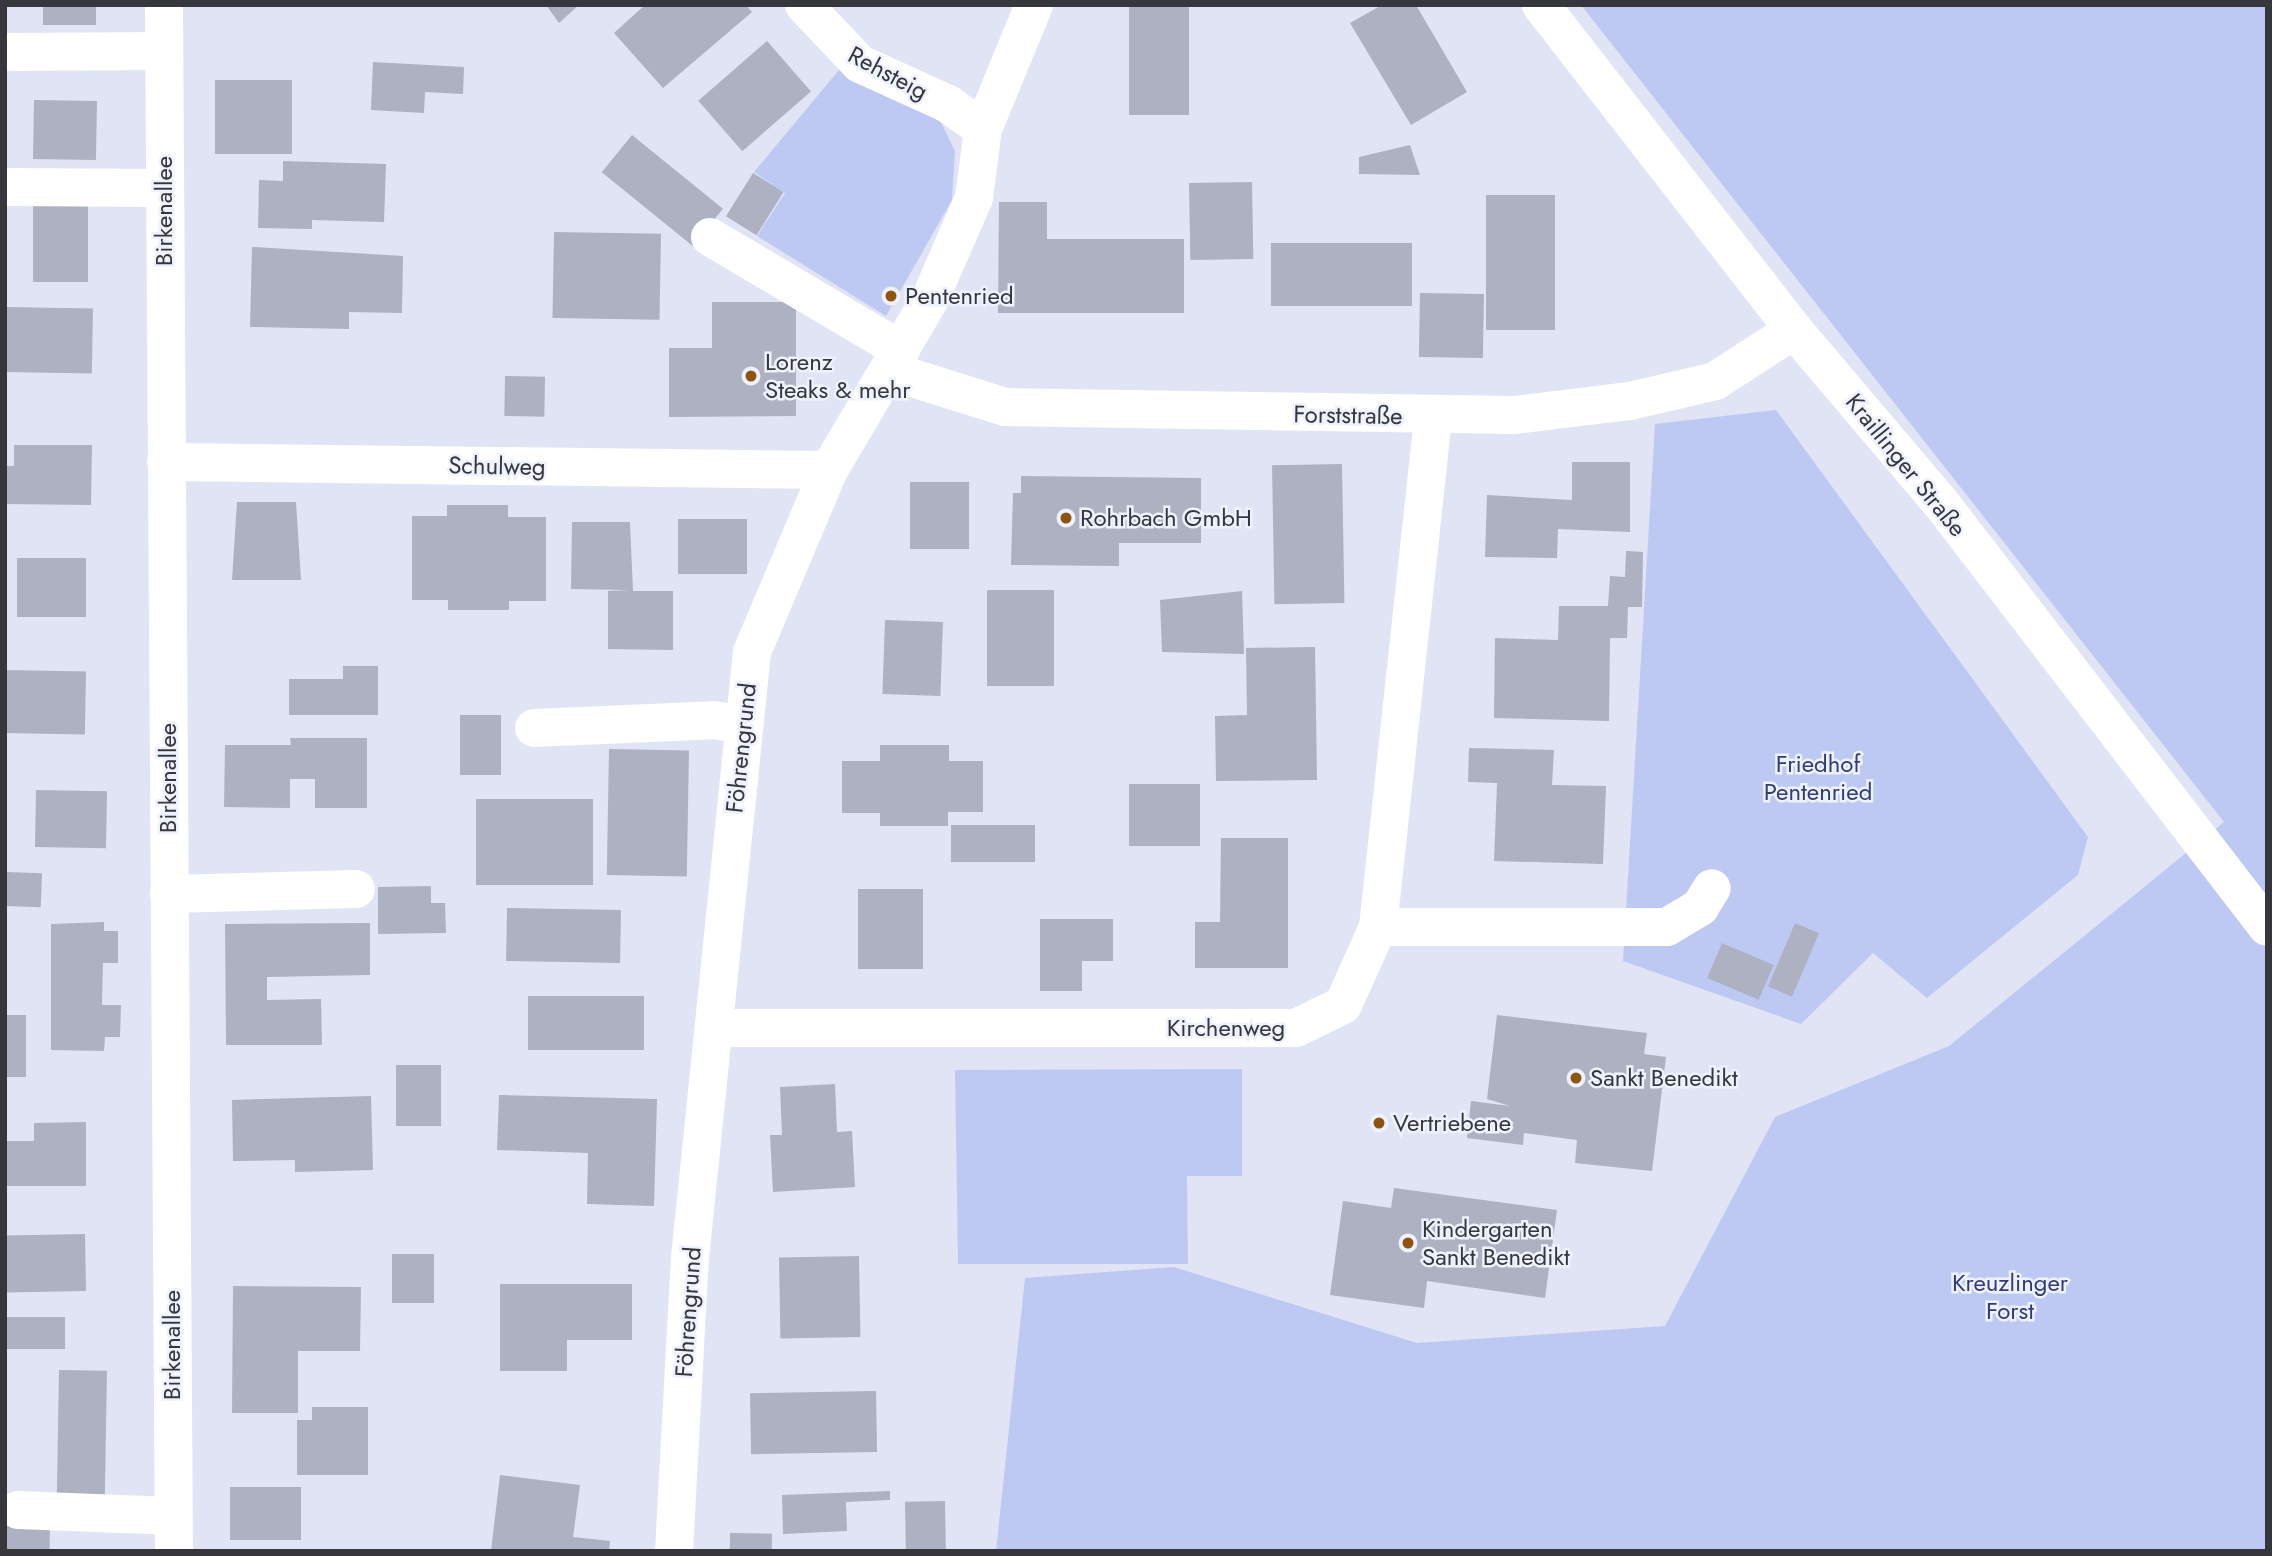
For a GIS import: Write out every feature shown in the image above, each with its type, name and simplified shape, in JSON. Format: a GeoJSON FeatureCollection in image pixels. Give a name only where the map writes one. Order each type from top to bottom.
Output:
{"type":"FeatureCollection","features":[{"type":"Feature","properties":{"kind":"street","name":"Birkenallee"},"geometry":{"type":"LineString","coordinates":[[164,5],[163,188],[174,1533]]}},
{"type":"Feature","properties":{"kind":"street","name":"Rehsteig"},"geometry":{"type":"LineString","coordinates":[[804,5],[860,64],[948,104],[983,129]]}},
{"type":"Feature","properties":{"kind":"street","name":"Föhrengrund"},"geometry":{"type":"LineString","coordinates":[[674,1551],[690,1258],[715,1028],[741,725],[752,652],[829,470],[896,361],[974,198],[983,129],[1034,5]]}},
{"type":"Feature","properties":{"kind":"street","name":"Kraillinger Straße"},"geometry":{"type":"LineString","coordinates":[[1541,5],[1794,330],[1940,502],[2267,927]]}},
{"type":"Feature","properties":{"kind":"street"},"geometry":{"type":"LineString","coordinates":[[5,52],[164,51]]}},
{"type":"Feature","properties":{"kind":"street"},"geometry":{"type":"LineString","coordinates":[[5,187],[163,188]]}},
{"type":"Feature","properties":{"kind":"street","name":"Forststraße"},"geometry":{"type":"LineString","coordinates":[[710,237],[896,361],[1004,407],[1433,418],[1630,401],[1715,381],[1794,330]]}},
{"type":"Feature","properties":{"kind":"street","name":"Kirchenweg"},"geometry":{"type":"LineString","coordinates":[[715,1028],[1296,1028],[1343,1004],[1378,927],[1433,418]]}},
{"type":"Feature","properties":{"kind":"street","name":"Schulweg"},"geometry":{"type":"LineString","coordinates":[[166,462],[829,470]]}},
{"type":"Feature","properties":{"kind":"street"},"geometry":{"type":"LineString","coordinates":[[534,728],[714,720],[741,725]]}},
{"type":"Feature","properties":{"kind":"street"},"geometry":{"type":"LineString","coordinates":[[1378,927],[1667,927],[1700,907],[1712,888]]}},
{"type":"Feature","properties":{"kind":"street"},"geometry":{"type":"LineString","coordinates":[[169,894],[356,889]]}},
{"type":"Feature","properties":{"kind":"street"},"geometry":{"type":"LineString","coordinates":[[18,1510],[174,1533]]}},
{"type":"Feature","properties":{"kind":"green space","name":"Kreuzlinger Forst"},"geometry":{"type":"Polygon","coordinates":[[[1581,5],[2267,5],[2267,1551],[996,1551],[1025,1278],[1174,1267],[1417,1343],[1665,1326],[1775,1117],[1949,1046],[2224,822],[1581,5]]]}},
{"type":"Feature","properties":{"kind":"green space"},"geometry":{"type":"Polygon","coordinates":[[[839,70],[941,122],[955,151],[952,200],[886,316],[757,236],[785,193],[754,172],[839,70]]]}},
{"type":"Feature","properties":{"kind":"green space","name":"Friedhof Pentenried"},"geometry":{"type":"Polygon","coordinates":[[[1776,410],[2088,837],[2078,875],[1927,998],[1873,953],[1801,1024],[1623,961],[1655,424],[1776,410]]]}},
{"type":"Feature","properties":{"kind":"green space"},"geometry":{"type":"Polygon","coordinates":[[[1242,1069],[1242,1176],[1187,1176],[1188,1264],[958,1264],[955,1070],[1242,1069]]]}},
{"type":"Feature","properties":{"kind":"building"},"geometry":{"type":"Polygon","coordinates":[[[43,5],[96,5],[96,25],[43,25],[43,5]]]}},
{"type":"Feature","properties":{"kind":"building"},"geometry":{"type":"Polygon","coordinates":[[[546,5],[579,5],[559,23],[546,5]]]}},
{"type":"Feature","properties":{"kind":"building"},"geometry":{"type":"Polygon","coordinates":[[[645,5],[746,5],[752,12],[663,88],[614,33],[645,5]]]}},
{"type":"Feature","properties":{"kind":"building"},"geometry":{"type":"Polygon","coordinates":[[[1129,5],[1189,5],[1189,115],[1129,115],[1129,5]]]}},
{"type":"Feature","properties":{"kind":"building"},"geometry":{"type":"Polygon","coordinates":[[[1382,5],[1416,5],[1467,92],[1411,125],[1350,23],[1382,5]]]}},
{"type":"Feature","properties":{"kind":"building"},"geometry":{"type":"Polygon","coordinates":[[[767,41],[811,92],[742,151],[698,101],[767,41]]]}},
{"type":"Feature","properties":{"kind":"building"},"geometry":{"type":"Polygon","coordinates":[[[373,62],[464,67],[463,94],[425,92],[424,113],[371,110],[373,62]]]}},
{"type":"Feature","properties":{"kind":"building"},"geometry":{"type":"Polygon","coordinates":[[[215,80],[292,80],[292,154],[215,154],[215,80]]]}},
{"type":"Feature","properties":{"kind":"building"},"geometry":{"type":"Polygon","coordinates":[[[34,100],[97,101],[96,160],[33,159],[34,100]]]}},
{"type":"Feature","properties":{"kind":"building"},"geometry":{"type":"Polygon","coordinates":[[[632,135],[723,209],[693,246],[602,172],[632,135]]]}},
{"type":"Feature","properties":{"kind":"building"},"geometry":{"type":"Polygon","coordinates":[[[1410,145],[1420,175],[1359,174],[1359,157],[1410,145]]]}},
{"type":"Feature","properties":{"kind":"building"},"geometry":{"type":"Polygon","coordinates":[[[283,161],[386,164],[384,222],[312,220],[312,229],[258,228],[259,180],[283,181],[283,161]]]}},
{"type":"Feature","properties":{"kind":"building"},"geometry":{"type":"Polygon","coordinates":[[[753,173],[784,192],[757,235],[726,216],[753,173]]]}},
{"type":"Feature","properties":{"kind":"building"},"geometry":{"type":"Polygon","coordinates":[[[1252,182],[1253,259],[1190,260],[1189,183],[1252,182]]]}},
{"type":"Feature","properties":{"kind":"building"},"geometry":{"type":"Polygon","coordinates":[[[1486,195],[1555,195],[1555,330],[1486,330],[1486,195]]]}},
{"type":"Feature","properties":{"kind":"building"},"geometry":{"type":"Polygon","coordinates":[[[999,202],[1047,202],[1047,239],[1184,239],[1184,313],[998,313],[999,202]]]}},
{"type":"Feature","properties":{"kind":"building"},"geometry":{"type":"Polygon","coordinates":[[[33,205],[88,205],[88,282],[33,282],[33,205]]]}},
{"type":"Feature","properties":{"kind":"building"},"geometry":{"type":"Polygon","coordinates":[[[554,232],[661,234],[659,320],[552,318],[554,232]]]}},
{"type":"Feature","properties":{"kind":"building"},"geometry":{"type":"Polygon","coordinates":[[[1271,243],[1412,243],[1412,306],[1271,306],[1271,243]]]}},
{"type":"Feature","properties":{"kind":"building"},"geometry":{"type":"Polygon","coordinates":[[[252,247],[403,256],[402,313],[349,312],[349,329],[250,327],[252,247]]]}},
{"type":"Feature","properties":{"kind":"building"},"geometry":{"type":"Polygon","coordinates":[[[1420,293],[1484,294],[1483,358],[1419,357],[1420,293]]]}},
{"type":"Feature","properties":{"kind":"building"},"geometry":{"type":"Polygon","coordinates":[[[712,302],[796,302],[796,416],[669,417],[669,348],[712,348],[712,302]]]}},
{"type":"Feature","properties":{"kind":"building"},"geometry":{"type":"Polygon","coordinates":[[[5,307],[93,309],[92,374],[5,372],[5,307]]]}},
{"type":"Feature","properties":{"kind":"building"},"geometry":{"type":"Polygon","coordinates":[[[505,376],[545,377],[544,417],[504,416],[505,376]]]}},
{"type":"Feature","properties":{"kind":"building"},"geometry":{"type":"Polygon","coordinates":[[[14,445],[92,445],[91,505],[5,504],[5,466],[14,466],[14,445]]]}},
{"type":"Feature","properties":{"kind":"building"},"geometry":{"type":"Polygon","coordinates":[[[1572,462],[1630,462],[1630,532],[1558,529],[1557,558],[1485,557],[1487,495],[1572,500],[1572,462]]]}},
{"type":"Feature","properties":{"kind":"building"},"geometry":{"type":"Polygon","coordinates":[[[1342,464],[1344,603],[1274,604],[1272,465],[1342,464]]]}},
{"type":"Feature","properties":{"kind":"building","name":"Rohrbach GmbH"},"geometry":{"type":"Polygon","coordinates":[[[1021,476],[1201,478],[1201,543],[1119,543],[1119,566],[1011,565],[1013,493],[1021,493],[1021,476]]]}},
{"type":"Feature","properties":{"kind":"building"},"geometry":{"type":"Polygon","coordinates":[[[910,482],[969,482],[969,549],[910,549],[910,482]]]}},
{"type":"Feature","properties":{"kind":"building"},"geometry":{"type":"Polygon","coordinates":[[[237,502],[296,502],[301,580],[232,580],[237,502]]]}},
{"type":"Feature","properties":{"kind":"building"},"geometry":{"type":"Polygon","coordinates":[[[447,505],[508,505],[508,517],[546,517],[546,601],[509,601],[509,610],[448,610],[448,600],[412,600],[412,516],[447,516],[447,505]]]}},
{"type":"Feature","properties":{"kind":"building"},"geometry":{"type":"Polygon","coordinates":[[[678,519],[747,519],[747,574],[678,574],[678,519]]]}},
{"type":"Feature","properties":{"kind":"building"},"geometry":{"type":"Polygon","coordinates":[[[572,522],[630,522],[633,591],[673,591],[673,650],[608,649],[608,591],[629,590],[571,589],[572,522]]]}},
{"type":"Feature","properties":{"kind":"building"},"geometry":{"type":"Polygon","coordinates":[[[1626,551],[1643,552],[1642,607],[1628,607],[1627,638],[1610,638],[1609,721],[1494,718],[1495,638],[1558,640],[1559,606],[1608,606],[1610,576],[1625,577],[1626,551]]]}},
{"type":"Feature","properties":{"kind":"building"},"geometry":{"type":"Polygon","coordinates":[[[17,558],[86,558],[86,617],[17,617],[17,558]]]}},
{"type":"Feature","properties":{"kind":"building"},"geometry":{"type":"Polygon","coordinates":[[[987,590],[1054,590],[1054,686],[987,686],[987,590]]]}},
{"type":"Feature","properties":{"kind":"building"},"geometry":{"type":"Polygon","coordinates":[[[1242,591],[1244,654],[1162,652],[1160,600],[1242,591]]]}},
{"type":"Feature","properties":{"kind":"building"},"geometry":{"type":"Polygon","coordinates":[[[885,620],[943,622],[940,696],[882,694],[885,620]]]}},
{"type":"Feature","properties":{"kind":"building"},"geometry":{"type":"Polygon","coordinates":[[[1315,647],[1317,780],[1216,781],[1215,716],[1247,715],[1246,648],[1315,647]]]}},
{"type":"Feature","properties":{"kind":"building"},"geometry":{"type":"Polygon","coordinates":[[[343,666],[378,666],[378,715],[289,715],[289,679],[343,679],[343,666]]]}},
{"type":"Feature","properties":{"kind":"building"},"geometry":{"type":"Polygon","coordinates":[[[5,670],[86,671],[85,734],[5,733],[5,670]]]}},
{"type":"Feature","properties":{"kind":"building"},"geometry":{"type":"Polygon","coordinates":[[[460,715],[501,715],[501,775],[460,775],[460,715]]]}},
{"type":"Feature","properties":{"kind":"building"},"geometry":{"type":"Polygon","coordinates":[[[290,738],[367,738],[367,808],[315,808],[315,779],[290,779],[290,808],[224,807],[225,745],[291,745],[290,738]]]}},
{"type":"Feature","properties":{"kind":"building"},"geometry":{"type":"Polygon","coordinates":[[[880,745],[949,745],[949,761],[983,761],[983,812],[948,812],[948,826],[880,826],[880,813],[842,813],[842,761],[880,761],[880,745]]]}},
{"type":"Feature","properties":{"kind":"building"},"geometry":{"type":"Polygon","coordinates":[[[1469,748],[1554,750],[1552,785],[1606,786],[1603,864],[1494,861],[1497,783],[1468,782],[1469,748]]]}},
{"type":"Feature","properties":{"kind":"building"},"geometry":{"type":"Polygon","coordinates":[[[609,749],[689,750],[687,876],[607,875],[609,749]]]}},
{"type":"Feature","properties":{"kind":"building"},"geometry":{"type":"Polygon","coordinates":[[[1129,784],[1200,784],[1200,846],[1129,846],[1129,784]]]}},
{"type":"Feature","properties":{"kind":"building"},"geometry":{"type":"Polygon","coordinates":[[[36,790],[107,791],[106,848],[35,847],[36,790]]]}},
{"type":"Feature","properties":{"kind":"building"},"geometry":{"type":"Polygon","coordinates":[[[476,799],[593,799],[593,885],[476,885],[476,799]]]}},
{"type":"Feature","properties":{"kind":"building"},"geometry":{"type":"Polygon","coordinates":[[[951,825],[1035,825],[1035,862],[951,862],[951,825]]]}},
{"type":"Feature","properties":{"kind":"building"},"geometry":{"type":"Polygon","coordinates":[[[1221,838],[1288,838],[1288,968],[1195,968],[1195,922],[1220,922],[1221,838]]]}},
{"type":"Feature","properties":{"kind":"building"},"geometry":{"type":"Polygon","coordinates":[[[5,872],[42,873],[41,907],[5,906],[5,872]]]}},
{"type":"Feature","properties":{"kind":"building"},"geometry":{"type":"Polygon","coordinates":[[[431,886],[431,903],[445,903],[446,933],[378,934],[378,887],[431,886]]]}},
{"type":"Feature","properties":{"kind":"building"},"geometry":{"type":"Polygon","coordinates":[[[858,889],[923,889],[923,969],[858,969],[858,889]]]}},
{"type":"Feature","properties":{"kind":"building"},"geometry":{"type":"Polygon","coordinates":[[[507,908],[621,910],[620,963],[506,961],[507,908]]]}},
{"type":"Feature","properties":{"kind":"building"},"geometry":{"type":"Polygon","coordinates":[[[1040,919],[1113,919],[1113,961],[1082,961],[1082,991],[1040,991],[1040,919]]]}},
{"type":"Feature","properties":{"kind":"building"},"geometry":{"type":"Polygon","coordinates":[[[104,922],[104,931],[118,931],[118,963],[103,963],[102,1005],[121,1005],[120,1037],[105,1037],[104,1051],[51,1050],[51,924],[104,922]]]}},
{"type":"Feature","properties":{"kind":"building"},"geometry":{"type":"Polygon","coordinates":[[[370,923],[370,975],[267,977],[267,1000],[321,999],[322,1045],[226,1045],[225,924],[370,923]]]}},
{"type":"Feature","properties":{"kind":"building"},"geometry":{"type":"Polygon","coordinates":[[[1795,923],[1819,933],[1792,997],[1768,987],[1795,923]]]}},
{"type":"Feature","properties":{"kind":"building"},"geometry":{"type":"Polygon","coordinates":[[[1722,943],[1774,965],[1759,1000],[1707,978],[1722,943]]]}},
{"type":"Feature","properties":{"kind":"building"},"geometry":{"type":"Polygon","coordinates":[[[528,996],[644,996],[644,1050],[528,1050],[528,996]]]}},
{"type":"Feature","properties":{"kind":"building"},"geometry":{"type":"Polygon","coordinates":[[[5,1015],[26,1015],[26,1077],[5,1077],[5,1015]]]}},
{"type":"Feature","properties":{"kind":"building","name":"Sankt Benedikt"},"geometry":{"type":"Polygon","coordinates":[[[1497,1015],[1647,1033],[1644,1054],[1666,1057],[1652,1171],[1575,1163],[1577,1140],[1524,1133],[1523,1145],[1467,1138],[1471,1101],[1510,1106],[1487,1099],[1497,1015]]]}},
{"type":"Feature","properties":{"kind":"building"},"geometry":{"type":"Polygon","coordinates":[[[396,1065],[441,1065],[441,1126],[396,1126],[396,1065]]]}},
{"type":"Feature","properties":{"kind":"building"},"geometry":{"type":"Polygon","coordinates":[[[835,1084],[837,1132],[852,1131],[855,1187],[773,1192],[770,1135],[782,1135],[780,1087],[835,1084]]]}},
{"type":"Feature","properties":{"kind":"building"},"geometry":{"type":"Polygon","coordinates":[[[499,1095],[657,1099],[654,1206],[587,1204],[588,1153],[497,1150],[499,1095]]]}},
{"type":"Feature","properties":{"kind":"building"},"geometry":{"type":"Polygon","coordinates":[[[371,1096],[373,1170],[295,1172],[295,1160],[233,1161],[232,1100],[371,1096]]]}},
{"type":"Feature","properties":{"kind":"building"},"geometry":{"type":"Polygon","coordinates":[[[86,1122],[86,1186],[6,1186],[6,1141],[34,1141],[34,1123],[86,1122]]]}},
{"type":"Feature","properties":{"kind":"building"},"geometry":{"type":"Polygon","coordinates":[[[1394,1188],[1557,1210],[1545,1298],[1427,1281],[1424,1308],[1330,1295],[1343,1201],[1391,1208],[1394,1188]]]}},
{"type":"Feature","properties":{"kind":"building"},"geometry":{"type":"Polygon","coordinates":[[[85,1234],[86,1291],[6,1292],[5,1235],[85,1234]]]}},
{"type":"Feature","properties":{"kind":"building"},"geometry":{"type":"Polygon","coordinates":[[[392,1254],[434,1254],[434,1303],[392,1303],[392,1254]]]}},
{"type":"Feature","properties":{"kind":"building"},"geometry":{"type":"Polygon","coordinates":[[[859,1256],[860,1337],[780,1338],[779,1257],[859,1256]]]}},
{"type":"Feature","properties":{"kind":"building"},"geometry":{"type":"Polygon","coordinates":[[[500,1284],[632,1284],[632,1340],[567,1340],[567,1371],[500,1371],[500,1284]]]}},
{"type":"Feature","properties":{"kind":"building"},"geometry":{"type":"Polygon","coordinates":[[[233,1286],[361,1287],[360,1351],[298,1351],[298,1413],[232,1413],[233,1286]]]}},
{"type":"Feature","properties":{"kind":"building"},"geometry":{"type":"Polygon","coordinates":[[[5,1317],[65,1317],[65,1349],[5,1349],[5,1317]]]}},
{"type":"Feature","properties":{"kind":"building"},"geometry":{"type":"Polygon","coordinates":[[[59,1370],[107,1371],[105,1502],[57,1501],[59,1370]]]}},
{"type":"Feature","properties":{"kind":"building"},"geometry":{"type":"Polygon","coordinates":[[[876,1391],[877,1452],[751,1454],[750,1393],[876,1391]]]}},
{"type":"Feature","properties":{"kind":"building"},"geometry":{"type":"Polygon","coordinates":[[[312,1407],[368,1407],[368,1475],[297,1475],[297,1420],[312,1420],[312,1407]]]}},
{"type":"Feature","properties":{"kind":"building"},"geometry":{"type":"Polygon","coordinates":[[[500,1475],[580,1485],[573,1537],[610,1541],[609,1551],[491,1551],[500,1475]]]}},
{"type":"Feature","properties":{"kind":"building"},"geometry":{"type":"Polygon","coordinates":[[[230,1487],[301,1487],[301,1540],[230,1540],[230,1487]]]}},
{"type":"Feature","properties":{"kind":"building"},"geometry":{"type":"Polygon","coordinates":[[[890,1491],[890,1500],[846,1502],[847,1531],[783,1534],[782,1495],[890,1491]]]}},
{"type":"Feature","properties":{"kind":"building"},"geometry":{"type":"Polygon","coordinates":[[[945,1501],[946,1551],[906,1551],[905,1502],[945,1501]]]}},
{"type":"Feature","properties":{"kind":"building"},"geometry":{"type":"Polygon","coordinates":[[[5,1523],[50,1524],[50,1551],[5,1551],[5,1523]]]}},
{"type":"Feature","properties":{"kind":"building"},"geometry":{"type":"Polygon","coordinates":[[[730,1533],[772,1534],[772,1551],[730,1551],[730,1533]]]}},
{"type":"Feature","properties":{"kind":"place","name":"Pentenried"},"geometry":{"type":"Point","coordinates":[891,296]}},
{"type":"Feature","properties":{"kind":"place","name":"Lorenz Steaks & mehr"},"geometry":{"type":"Point","coordinates":[751,376]}},
{"type":"Feature","properties":{"kind":"place","name":"Rohrbach GmbH"},"geometry":{"type":"Point","coordinates":[1066,518]}},
{"type":"Feature","properties":{"kind":"place","name":"Sankt Benedikt"},"geometry":{"type":"Point","coordinates":[1576,1078]}},
{"type":"Feature","properties":{"kind":"place","name":"Vertriebene"},"geometry":{"type":"Point","coordinates":[1379,1123]}},
{"type":"Feature","properties":{"kind":"place","name":"Kindergarten Sankt Benedikt"},"geometry":{"type":"Point","coordinates":[1408,1243]}}]}
